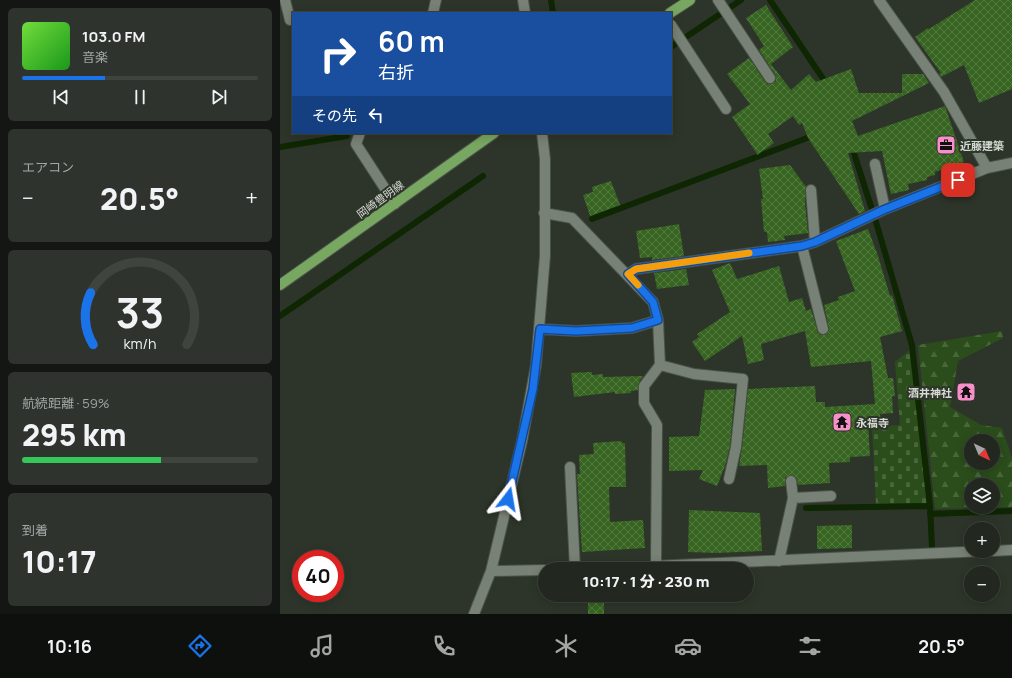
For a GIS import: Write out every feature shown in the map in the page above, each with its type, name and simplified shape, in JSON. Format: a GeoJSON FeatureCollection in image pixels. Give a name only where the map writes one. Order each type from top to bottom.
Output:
{"type":"FeatureCollection","features":[{"type":"Feature","properties":{"kind":"main road"},"geometry":{"type":"LineString","coordinates":[[672,12],[690,0]]}},
{"type":"Feature","properties":{"kind":"main road","name":"岡崎豊明線"},"geometry":{"type":"LineString","coordinates":[[280,285],[493,134]]}},
{"type":"Feature","properties":{"kind":"street"},"geometry":{"type":"LineString","coordinates":[[285,0],[288,20]]}},
{"type":"Feature","properties":{"kind":"street"},"geometry":{"type":"LineString","coordinates":[[433,12],[436,0]]}},
{"type":"Feature","properties":{"kind":"street"},"geometry":{"type":"LineString","coordinates":[[523,0],[525,12]]}},
{"type":"Feature","properties":{"kind":"street"},"geometry":{"type":"LineString","coordinates":[[718,0],[770,78]]}},
{"type":"Feature","properties":{"kind":"street"},"geometry":{"type":"LineString","coordinates":[[879,0],[944,92],[987,168]]}},
{"type":"Feature","properties":{"kind":"street"},"geometry":{"type":"LineString","coordinates":[[672,27],[726,109]]}},
{"type":"Feature","properties":{"kind":"street"},"geometry":{"type":"LineString","coordinates":[[360,134],[356,144],[395,204]]}},
{"type":"Feature","properties":{"kind":"street"},"geometry":{"type":"LineString","coordinates":[[474,614],[491,571],[530,404],[536,365],[545,256],[545,159],[542,134]]}},
{"type":"Feature","properties":{"kind":"street"},"geometry":{"type":"LineString","coordinates":[[628,274],[636,269],[802,246],[815,242],[884,209],[987,168],[1012,163]]}},
{"type":"Feature","properties":{"kind":"street"},"geometry":{"type":"LineString","coordinates":[[875,164],[884,209]]}},
{"type":"Feature","properties":{"kind":"street"},"geometry":{"type":"LineString","coordinates":[[811,190],[815,242]]}},
{"type":"Feature","properties":{"kind":"street"},"geometry":{"type":"LineString","coordinates":[[544,213],[572,218],[628,274],[653,302],[658,320],[660,365],[644,386],[644,403],[657,425],[656,562]]}},
{"type":"Feature","properties":{"kind":"street"},"geometry":{"type":"LineString","coordinates":[[802,246],[823,329]]}},
{"type":"Feature","properties":{"kind":"street"},"geometry":{"type":"LineString","coordinates":[[540,329],[576,331],[632,328],[658,320]]}},
{"type":"Feature","properties":{"kind":"street"},"geometry":{"type":"LineString","coordinates":[[660,365],[694,374],[743,379],[736,447],[729,479]]}},
{"type":"Feature","properties":{"kind":"street"},"geometry":{"type":"LineString","coordinates":[[570,467],[575,562]]}},
{"type":"Feature","properties":{"kind":"street"},"geometry":{"type":"LineString","coordinates":[[779,561],[793,498],[791,481]]}},
{"type":"Feature","properties":{"kind":"street"},"geometry":{"type":"LineString","coordinates":[[793,498],[831,496]]}},
{"type":"Feature","properties":{"kind":"street"},"geometry":{"type":"LineString","coordinates":[[1000,551],[1012,550]]}},
{"type":"Feature","properties":{"kind":"street"},"geometry":{"type":"LineString","coordinates":[[748,562],[964,552]]}},
{"type":"Feature","properties":{"kind":"street"},"geometry":{"type":"LineString","coordinates":[[491,571],[538,570]]}},
{"type":"Feature","properties":{"kind":"green space"},"geometry":{"type":"Polygon","coordinates":[[[1002,331],[1003,338],[958,361],[950,407],[981,425],[1002,428],[1012,458],[1012,507],[1000,507],[1000,478],[964,478],[964,508],[935,509],[918,345],[1002,331]]]}},
{"type":"Feature","properties":{"kind":"green space"},"geometry":{"type":"Polygon","coordinates":[[[910,350],[927,503],[876,504],[872,427],[900,425],[895,362],[910,350]]]}},
{"type":"Feature","properties":{"kind":"building"},"geometry":{"type":"Polygon","coordinates":[[[975,0],[1012,0],[1012,89],[979,103],[964,65],[941,77],[939,73],[941,73],[915,37],[975,0]]]}},
{"type":"Feature","properties":{"kind":"building"},"geometry":{"type":"Polygon","coordinates":[[[766,5],[793,47],[771,64],[791,90],[809,74],[816,82],[851,69],[859,93],[902,93],[902,74],[923,74],[929,83],[852,121],[858,136],[945,106],[964,162],[935,172],[935,175],[927,177],[927,180],[908,184],[909,190],[891,194],[882,151],[848,153],[865,211],[859,214],[808,138],[802,123],[799,125],[793,116],[768,134],[774,143],[757,155],[732,117],[750,104],[727,74],[749,58],[767,84],[771,84],[776,81],[775,74],[759,50],[764,46],[746,18],[766,5]]]}},
{"type":"Feature","properties":{"kind":"building"},"geometry":{"type":"Polygon","coordinates":[[[790,165],[806,187],[805,204],[808,233],[784,236],[785,240],[768,242],[767,232],[764,232],[761,199],[763,199],[759,169],[790,165]]]}},
{"type":"Feature","properties":{"kind":"building"},"geometry":{"type":"Polygon","coordinates":[[[611,181],[620,205],[590,216],[583,195],[593,192],[592,187],[611,181]]]}},
{"type":"Feature","properties":{"kind":"building"},"geometry":{"type":"Polygon","coordinates":[[[679,224],[684,256],[652,260],[652,257],[640,258],[636,231],[679,224]]]}},
{"type":"Feature","properties":{"kind":"building"},"geometry":{"type":"Polygon","coordinates":[[[868,229],[890,296],[892,295],[902,331],[880,337],[888,378],[893,378],[895,396],[892,396],[893,413],[880,414],[881,423],[868,424],[870,456],[850,457],[850,462],[829,463],[830,483],[798,485],[796,477],[791,475],[785,478],[785,486],[768,488],[767,465],[739,466],[748,389],[815,386],[816,402],[825,402],[825,407],[875,404],[871,361],[811,367],[805,331],[761,344],[764,360],[748,364],[742,336],[705,361],[692,342],[699,337],[697,334],[730,312],[712,270],[730,263],[737,279],[779,266],[789,302],[802,298],[806,311],[811,309],[818,333],[825,335],[829,331],[829,328],[824,305],[839,300],[838,297],[855,291],[836,241],[868,229]]]}},
{"type":"Feature","properties":{"kind":"building"},"geometry":{"type":"Polygon","coordinates":[[[686,269],[689,285],[657,289],[654,273],[686,269]]]}},
{"type":"Feature","properties":{"kind":"building"},"geometry":{"type":"Polygon","coordinates":[[[592,372],[592,375],[603,374],[603,377],[643,376],[639,382],[638,390],[631,391],[631,393],[615,394],[615,392],[574,397],[571,373],[592,372]]]}},
{"type":"Feature","properties":{"kind":"building"},"geometry":{"type":"Polygon","coordinates":[[[735,389],[730,446],[725,466],[717,486],[699,479],[703,470],[669,471],[669,437],[699,436],[705,390],[735,389]]]}},
{"type":"Feature","properties":{"kind":"building"},"geometry":{"type":"Polygon","coordinates":[[[621,441],[622,443],[625,443],[626,487],[609,487],[610,522],[643,520],[645,548],[582,552],[577,474],[580,474],[579,455],[594,454],[593,443],[621,441]]]}},
{"type":"Feature","properties":{"kind":"building"},"geometry":{"type":"Polygon","coordinates":[[[689,510],[760,513],[762,551],[716,553],[688,552],[689,510]]]}},
{"type":"Feature","properties":{"kind":"building"},"geometry":{"type":"Polygon","coordinates":[[[852,525],[852,548],[817,549],[817,526],[852,525]]]}},
{"type":"Feature","properties":{"kind":"building"},"geometry":{"type":"Polygon","coordinates":[[[588,602],[604,602],[604,614],[588,614],[588,602]]]}},
{"type":"Feature","properties":{"kind":"waterway"},"geometry":{"type":"LineString","coordinates":[[551,0],[553,12]]}},
{"type":"Feature","properties":{"kind":"waterway"},"geometry":{"type":"LineString","coordinates":[[672,46],[741,0]]}},
{"type":"Feature","properties":{"kind":"waterway"},"geometry":{"type":"LineString","coordinates":[[770,0],[828,86]]}},
{"type":"Feature","properties":{"kind":"waterway"},"geometry":{"type":"LineString","coordinates":[[592,219],[815,135]]}},
{"type":"Feature","properties":{"kind":"waterway"},"geometry":{"type":"LineString","coordinates":[[280,147],[347,136]]}},
{"type":"Feature","properties":{"kind":"waterway"},"geometry":{"type":"LineString","coordinates":[[852,147],[876,222],[912,345],[930,506],[932,547]]}},
{"type":"Feature","properties":{"kind":"waterway"},"geometry":{"type":"LineString","coordinates":[[280,316],[483,176]]}},
{"type":"Feature","properties":{"kind":"waterway"},"geometry":{"type":"LineString","coordinates":[[806,508],[930,506]]}},
{"type":"Feature","properties":{"kind":"waterway"},"geometry":{"type":"LineString","coordinates":[[930,514],[1012,511]]}},
{"type":"Feature","properties":{"kind":"slow traffic"},"geometry":{"type":"LineString","coordinates":[[638,285],[628,274],[636,269],[749,253]]}},
{"type":"Feature","properties":{"kind":"place","name":"近藤建築"},"geometry":{"type":"Point","coordinates":[946,145]}},
{"type":"Feature","properties":{"kind":"place","name":"酒井神社"},"geometry":{"type":"Point","coordinates":[966,392]}},
{"type":"Feature","properties":{"kind":"place","name":"永福寺"},"geometry":{"type":"Point","coordinates":[842,422]}},
{"type":"Feature","properties":{"kind":"route"},"geometry":{"type":"LineString","coordinates":[[508,499],[533,389],[540,329],[576,331],[632,328],[658,320],[653,302],[628,274],[636,269],[802,246],[815,242],[883,210],[958,180]]}}]}
